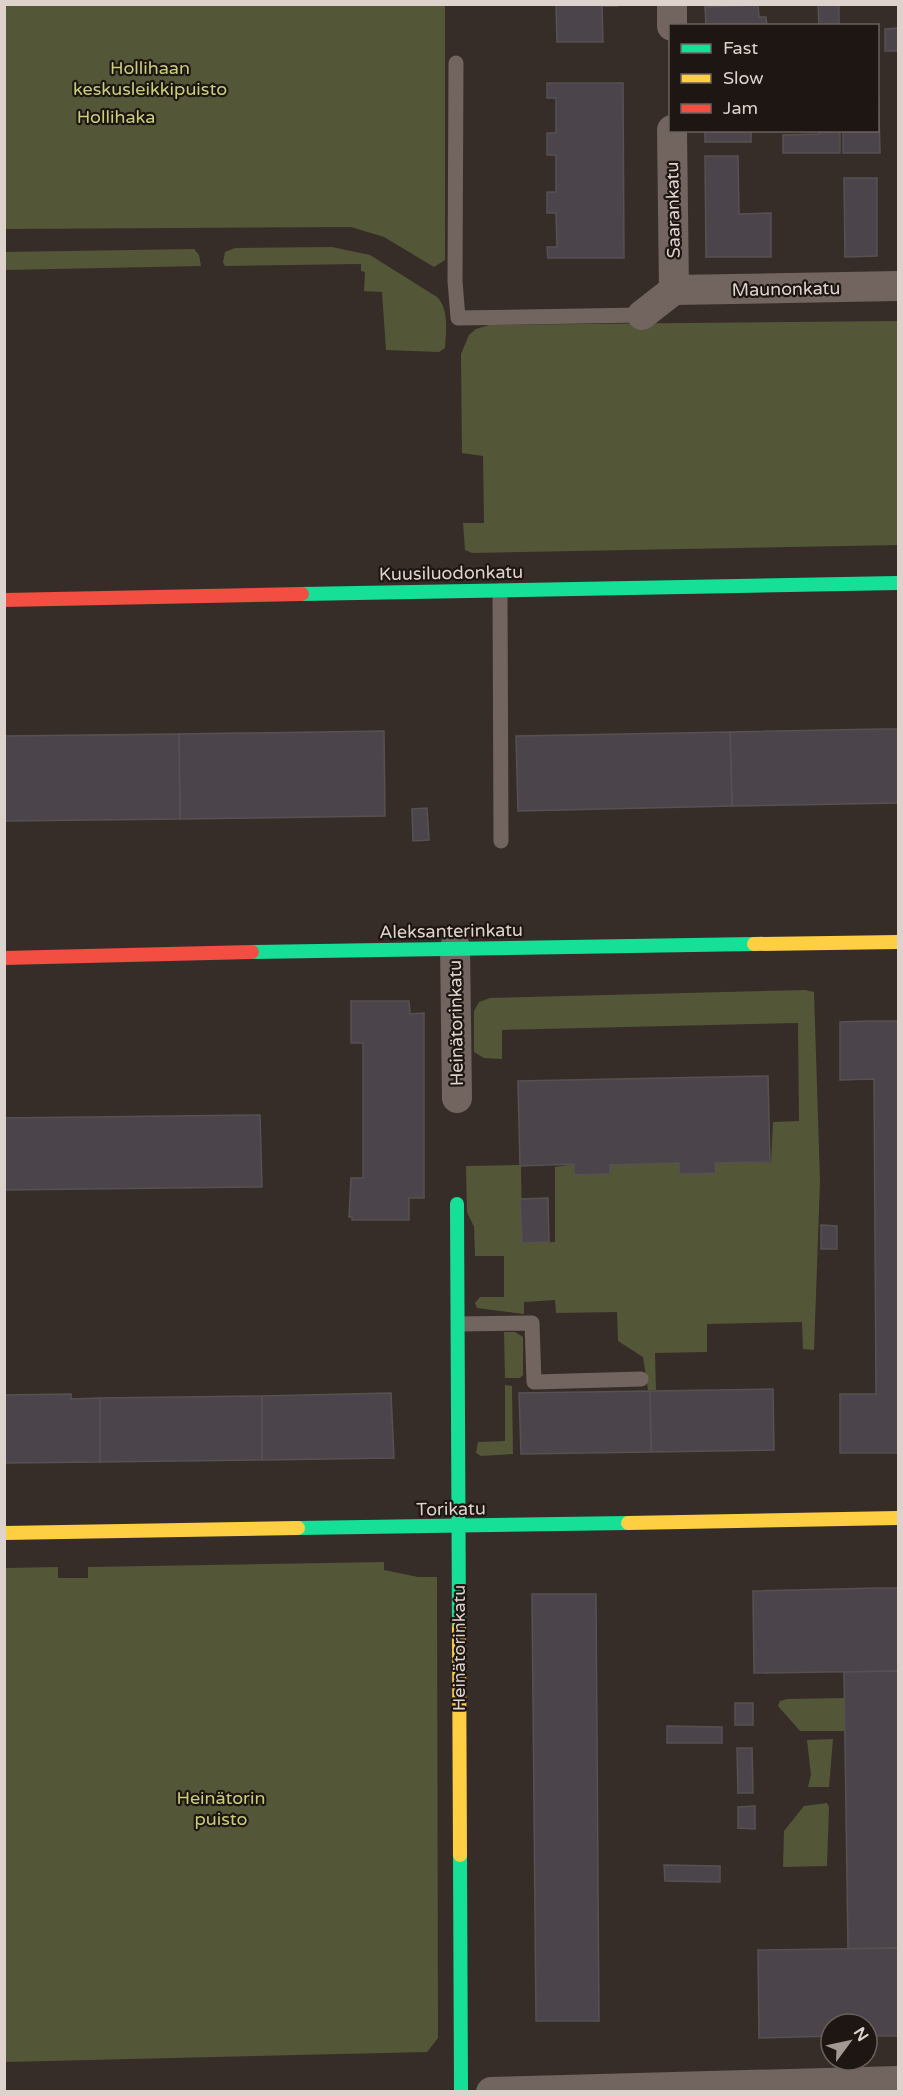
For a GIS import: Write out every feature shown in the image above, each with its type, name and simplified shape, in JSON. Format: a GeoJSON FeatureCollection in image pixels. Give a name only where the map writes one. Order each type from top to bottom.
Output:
{"type":"FeatureCollection","features":[{"type":"Feature","properties":{"kind":"street"},"geometry":{"type":"LineString","coordinates":[[672,4],[672,24]]}},
{"type":"Feature","properties":{"kind":"street","name":"Saarankatu"},"geometry":{"type":"LineString","coordinates":[[672,132],[674,290]]}},
{"type":"Feature","properties":{"kind":"street","name":"Maunonkatu"},"geometry":{"type":"LineString","coordinates":[[674,290],[898,286]]}},
{"type":"Feature","properties":{"kind":"street"},"geometry":{"type":"LineString","coordinates":[[642,315],[674,290]]}},
{"type":"Feature","properties":{"kind":"street","name":"Kuusiluodonkatu"},"geometry":{"type":"LineString","coordinates":[[4,600],[898,583]]}},
{"type":"Feature","properties":{"kind":"street","name":"Aleksanterinkatu"},"geometry":{"type":"LineString","coordinates":[[4,958],[455,947],[898,942]]}},
{"type":"Feature","properties":{"kind":"street","name":"Heinätorinkatu"},"geometry":{"type":"LineString","coordinates":[[455,947],[457,1098]]}},
{"type":"Feature","properties":{"kind":"street","name":"Heinätorinkatu"},"geometry":{"type":"LineString","coordinates":[[457,1204],[461,2091]]}},
{"type":"Feature","properties":{"kind":"street","name":"Torikatu"},"geometry":{"type":"LineString","coordinates":[[4,1533],[898,1518]]}},
{"type":"Feature","properties":{"kind":"street"},"geometry":{"type":"LineString","coordinates":[[491,2091],[898,2081]]}},
{"type":"Feature","properties":{"kind":"lane"},"geometry":{"type":"LineString","coordinates":[[456,63],[458,318],[642,315]]}},
{"type":"Feature","properties":{"kind":"lane"},"geometry":{"type":"LineString","coordinates":[[500,591],[501,841]]}},
{"type":"Feature","properties":{"kind":"lane"},"geometry":{"type":"LineString","coordinates":[[459,1324],[532,1323],[534,1382],[641,1379]]}},
{"type":"Feature","properties":{"kind":"green space","name":"Hollihaka"},"geometry":{"type":"Polygon","coordinates":[[[4,5],[445,5],[445,260],[434,267],[384,237],[351,227],[5,229],[4,5]]]}},
{"type":"Feature","properties":{"kind":"green space"},"geometry":{"type":"Polygon","coordinates":[[[332,247],[370,255],[437,297],[445,314],[445,348],[439,352],[386,350],[382,292],[364,291],[365,272],[361,271],[361,264],[225,266],[223,262],[225,252],[235,248],[332,247]]]}},
{"type":"Feature","properties":{"kind":"green space"},"geometry":{"type":"Polygon","coordinates":[[[194,249],[199,255],[201,266],[5,270],[5,252],[194,249]]]}},
{"type":"Feature","properties":{"kind":"green space"},"geometry":{"type":"Polygon","coordinates":[[[898,321],[898,545],[472,553],[465,550],[463,523],[484,523],[483,456],[462,453],[461,354],[469,335],[476,329],[489,325],[898,321]]]}},
{"type":"Feature","properties":{"kind":"green space"},"geometry":{"type":"Polygon","coordinates":[[[805,990],[814,992],[820,1181],[814,1350],[803,1349],[802,1322],[707,1324],[707,1352],[655,1353],[656,1390],[648,1390],[643,1357],[618,1341],[617,1312],[556,1313],[555,1300],[524,1302],[524,1314],[477,1308],[475,1303],[480,1297],[504,1297],[504,1256],[475,1256],[474,1227],[467,1212],[466,1166],[521,1165],[522,1243],[555,1242],[555,1167],[574,1164],[610,1174],[610,1165],[679,1163],[679,1173],[716,1172],[715,1163],[771,1163],[773,1122],[799,1121],[798,1023],[502,1030],[502,1059],[484,1058],[474,1052],[474,1011],[479,1002],[490,998],[805,990]]]}},
{"type":"Feature","properties":{"kind":"green space"},"geometry":{"type":"Polygon","coordinates":[[[504,1332],[515,1332],[523,1337],[523,1375],[520,1378],[505,1378],[504,1332]]]}},
{"type":"Feature","properties":{"kind":"green space"},"geometry":{"type":"Polygon","coordinates":[[[505,1385],[512,1386],[513,1454],[481,1456],[476,1453],[478,1442],[505,1441],[505,1385]]]}},
{"type":"Feature","properties":{"kind":"green space","name":"Heinätorin puisto"},"geometry":{"type":"Polygon","coordinates":[[[384,1562],[384,1570],[418,1577],[437,1577],[438,2038],[427,2052],[5,2062],[5,1568],[58,1567],[58,1578],[88,1578],[88,1567],[384,1562]]]}},
{"type":"Feature","properties":{"kind":"green space"},"geometry":{"type":"Polygon","coordinates":[[[845,1698],[845,1731],[800,1731],[778,1706],[780,1701],[787,1699],[845,1698]]]}},
{"type":"Feature","properties":{"kind":"green space"},"geometry":{"type":"Polygon","coordinates":[[[833,1739],[829,1787],[808,1787],[811,1775],[807,1740],[833,1739]]]}},
{"type":"Feature","properties":{"kind":"green space"},"geometry":{"type":"Polygon","coordinates":[[[827,1803],[829,1807],[827,1866],[783,1867],[784,1831],[804,1806],[827,1803]]]}},
{"type":"Feature","properties":{"kind":"building"},"geometry":{"type":"Polygon","coordinates":[[[556,4],[618,4],[618,6],[602,6],[603,42],[557,42],[556,4]]]}},
{"type":"Feature","properties":{"kind":"building"},"geometry":{"type":"Polygon","coordinates":[[[818,4],[839,4],[839,24],[819,24],[818,4]]]}},
{"type":"Feature","properties":{"kind":"building"},"geometry":{"type":"Polygon","coordinates":[[[758,5],[759,17],[766,17],[767,24],[706,24],[705,7],[758,5]]]}},
{"type":"Feature","properties":{"kind":"building"},"geometry":{"type":"Polygon","coordinates":[[[898,28],[898,51],[885,51],[885,29],[898,28]]]}},
{"type":"Feature","properties":{"kind":"building"},"geometry":{"type":"Polygon","coordinates":[[[547,83],[623,83],[624,258],[548,258],[547,247],[557,247],[556,213],[547,213],[547,192],[556,192],[556,155],[547,155],[547,133],[556,133],[556,98],[547,98],[547,83]]]}},
{"type":"Feature","properties":{"kind":"building"},"geometry":{"type":"Polygon","coordinates":[[[879,116],[880,153],[843,153],[843,132],[879,132],[879,116]]]}},
{"type":"Feature","properties":{"kind":"building"},"geometry":{"type":"Polygon","coordinates":[[[705,132],[751,132],[751,142],[705,142],[705,132]]]}},
{"type":"Feature","properties":{"kind":"building"},"geometry":{"type":"Polygon","coordinates":[[[819,132],[840,132],[840,153],[783,153],[783,135],[819,134],[819,132]]]}},
{"type":"Feature","properties":{"kind":"building"},"geometry":{"type":"Polygon","coordinates":[[[705,156],[738,156],[739,214],[771,213],[771,257],[706,257],[705,156]]]}},
{"type":"Feature","properties":{"kind":"building"},"geometry":{"type":"Polygon","coordinates":[[[844,178],[877,178],[877,256],[845,257],[844,178]]]}},
{"type":"Feature","properties":{"kind":"building"},"geometry":{"type":"Polygon","coordinates":[[[898,729],[898,803],[732,806],[730,732],[898,729]]]}},
{"type":"Feature","properties":{"kind":"building"},"geometry":{"type":"Polygon","coordinates":[[[384,731],[385,816],[180,819],[179,734],[384,731]]]}},
{"type":"Feature","properties":{"kind":"building"},"geometry":{"type":"Polygon","coordinates":[[[730,732],[732,806],[518,811],[516,736],[730,732]]]}},
{"type":"Feature","properties":{"kind":"building"},"geometry":{"type":"Polygon","coordinates":[[[179,734],[180,819],[4,821],[4,736],[179,734]]]}},
{"type":"Feature","properties":{"kind":"building"},"geometry":{"type":"Polygon","coordinates":[[[427,808],[429,840],[413,841],[412,809],[427,808]]]}},
{"type":"Feature","properties":{"kind":"building"},"geometry":{"type":"Polygon","coordinates":[[[351,1001],[409,1001],[410,1014],[424,1013],[424,1198],[409,1198],[409,1220],[352,1220],[352,1217],[349,1217],[351,1178],[363,1178],[363,1043],[351,1043],[351,1001]]]}},
{"type":"Feature","properties":{"kind":"building"},"geometry":{"type":"Polygon","coordinates":[[[898,1021],[898,1453],[840,1453],[840,1394],[876,1394],[874,1079],[840,1080],[840,1022],[898,1021]]]}},
{"type":"Feature","properties":{"kind":"building"},"geometry":{"type":"Polygon","coordinates":[[[768,1076],[770,1162],[715,1163],[716,1173],[679,1174],[679,1163],[610,1165],[610,1174],[574,1175],[574,1164],[520,1166],[518,1081],[768,1076]]]}},
{"type":"Feature","properties":{"kind":"building"},"geometry":{"type":"Polygon","coordinates":[[[260,1115],[262,1187],[4,1190],[4,1118],[260,1115]]]}},
{"type":"Feature","properties":{"kind":"building"},"geometry":{"type":"Polygon","coordinates":[[[548,1198],[549,1242],[522,1243],[520,1199],[548,1198]]]}},
{"type":"Feature","properties":{"kind":"building"},"geometry":{"type":"Polygon","coordinates":[[[821,1225],[837,1226],[837,1249],[821,1249],[821,1225]]]}},
{"type":"Feature","properties":{"kind":"building"},"geometry":{"type":"Polygon","coordinates":[[[773,1389],[774,1450],[651,1452],[650,1391],[773,1389]]]}},
{"type":"Feature","properties":{"kind":"building"},"geometry":{"type":"Polygon","coordinates":[[[650,1391],[651,1452],[521,1454],[519,1393],[650,1391]]]}},
{"type":"Feature","properties":{"kind":"building"},"geometry":{"type":"Polygon","coordinates":[[[391,1393],[394,1458],[262,1460],[262,1396],[391,1393]]]}},
{"type":"Feature","properties":{"kind":"building"},"geometry":{"type":"Polygon","coordinates":[[[71,1394],[71,1399],[100,1398],[100,1462],[4,1463],[4,1395],[71,1394]]]}},
{"type":"Feature","properties":{"kind":"building"},"geometry":{"type":"Polygon","coordinates":[[[262,1396],[262,1460],[100,1462],[100,1398],[262,1396]]]}},
{"type":"Feature","properties":{"kind":"building"},"geometry":{"type":"Polygon","coordinates":[[[898,1588],[898,1671],[754,1673],[753,1591],[898,1588]]]}},
{"type":"Feature","properties":{"kind":"building"},"geometry":{"type":"Polygon","coordinates":[[[532,1594],[596,1594],[599,2021],[536,2021],[532,1594]]]}},
{"type":"Feature","properties":{"kind":"building"},"geometry":{"type":"Polygon","coordinates":[[[898,1671],[898,1948],[848,1949],[844,1672],[898,1671]]]}},
{"type":"Feature","properties":{"kind":"building"},"geometry":{"type":"Polygon","coordinates":[[[735,1703],[753,1703],[753,1725],[735,1725],[735,1703]]]}},
{"type":"Feature","properties":{"kind":"building"},"geometry":{"type":"Polygon","coordinates":[[[667,1726],[722,1727],[722,1743],[667,1743],[667,1726]]]}},
{"type":"Feature","properties":{"kind":"building"},"geometry":{"type":"Polygon","coordinates":[[[737,1748],[752,1748],[753,1793],[738,1793],[737,1748]]]}},
{"type":"Feature","properties":{"kind":"building"},"geometry":{"type":"Polygon","coordinates":[[[755,1806],[755,1829],[738,1828],[738,1807],[755,1806]]]}},
{"type":"Feature","properties":{"kind":"building"},"geometry":{"type":"Polygon","coordinates":[[[664,1865],[720,1866],[720,1882],[665,1881],[664,1865]]]}},
{"type":"Feature","properties":{"kind":"building"},"geometry":{"type":"Polygon","coordinates":[[[898,1948],[898,2036],[879,2036],[879,2012],[819,2012],[819,2036],[759,2038],[758,1950],[898,1948]]]}},
{"type":"Feature","properties":{"kind":"traffic: fast"},"geometry":{"type":"LineString","coordinates":[[302,594],[898,583]]}},
{"type":"Feature","properties":{"kind":"traffic: fast"},"geometry":{"type":"LineString","coordinates":[[252,952],[754,944]]}},
{"type":"Feature","properties":{"kind":"traffic: fast"},"geometry":{"type":"LineString","coordinates":[[457,1204],[459,1628]]}},
{"type":"Feature","properties":{"kind":"traffic: fast"},"geometry":{"type":"LineString","coordinates":[[298,1528],[628,1523]]}},
{"type":"Feature","properties":{"kind":"traffic: fast"},"geometry":{"type":"LineString","coordinates":[[460,1855],[461,2092]]}},
{"type":"Feature","properties":{"kind":"traffic: slow"},"geometry":{"type":"LineString","coordinates":[[754,944],[898,942]]}},
{"type":"Feature","properties":{"kind":"traffic: slow"},"geometry":{"type":"LineString","coordinates":[[628,1523],[898,1518]]}},
{"type":"Feature","properties":{"kind":"traffic: slow"},"geometry":{"type":"LineString","coordinates":[[4,1533],[298,1528]]}},
{"type":"Feature","properties":{"kind":"traffic: slow"},"geometry":{"type":"LineString","coordinates":[[459,1628],[460,1855]]}},
{"type":"Feature","properties":{"kind":"traffic: jam"},"geometry":{"type":"LineString","coordinates":[[4,600],[302,594]]}},
{"type":"Feature","properties":{"kind":"traffic: jam"},"geometry":{"type":"LineString","coordinates":[[4,958],[252,952]]}},
{"type":"Feature","properties":{"kind":"park label","name":"Hollihaan keskusleikkipuisto"},"geometry":{"type":"Point","coordinates":[150,78]}}]}
